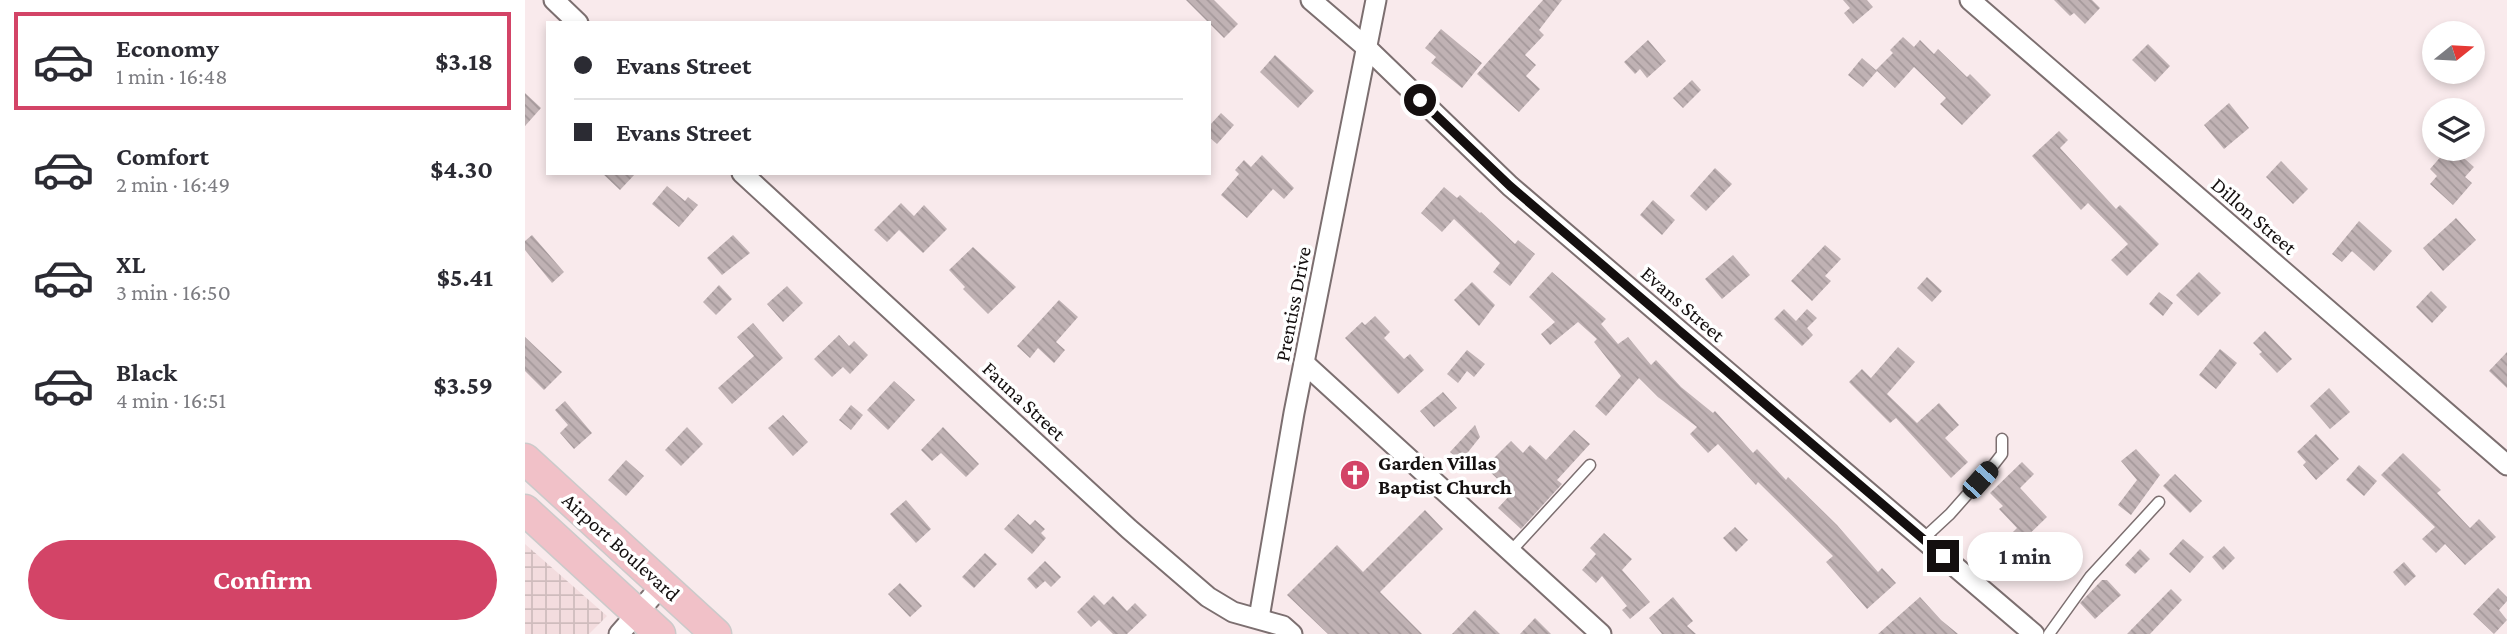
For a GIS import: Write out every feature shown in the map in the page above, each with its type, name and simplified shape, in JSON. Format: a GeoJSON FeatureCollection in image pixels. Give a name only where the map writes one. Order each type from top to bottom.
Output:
{"type":"FeatureCollection","features":[{"type":"Feature","properties":{"kind":"main road","name":"Airport Boulevard"},"geometry":{"type":"LineString","coordinates":[[525,459],[716,634]]}},
{"type":"Feature","properties":{"kind":"main road","name":"Airport Boulevard"},"geometry":{"type":"LineString","coordinates":[[525,510],[628,624],[660,634]]}},
{"type":"Feature","properties":{"kind":"street"},"geometry":{"type":"LineString","coordinates":[[554,0],[576,21]]}},
{"type":"Feature","properties":{"kind":"street","name":"Evans Street"},"geometry":{"type":"LineString","coordinates":[[1311,0],[1367,48],[1510,186],[2034,634]]}},
{"type":"Feature","properties":{"kind":"street","name":"Prentiss Drive"},"geometry":{"type":"LineString","coordinates":[[1259,618],[1304,363],[1376,0]]}},
{"type":"Feature","properties":{"kind":"street","name":"Dillon Street"},"geometry":{"type":"LineString","coordinates":[[1970,0],[2507,466]]}},
{"type":"Feature","properties":{"kind":"street","name":"Fauna Street"},"geometry":{"type":"LineString","coordinates":[[744,175],[1129,529],[1208,597],[1233,612],[1283,626],[1292,634]]}},
{"type":"Feature","properties":{"kind":"street"},"geometry":{"type":"LineString","coordinates":[[1304,363],[1601,634]]}},
{"type":"Feature","properties":{"kind":"street"},"geometry":{"type":"LineString","coordinates":[[628,624],[662,585]]}},
{"type":"Feature","properties":{"kind":"lane"},"geometry":{"type":"LineString","coordinates":[[1923,539],[1996,463],[2002,454],[2002,439]]}},
{"type":"Feature","properties":{"kind":"lane"},"geometry":{"type":"LineString","coordinates":[[1511,551],[1590,465]]}},
{"type":"Feature","properties":{"kind":"lane"},"geometry":{"type":"LineString","coordinates":[[2049,634],[2090,577],[2159,502]]}},
{"type":"Feature","properties":{"kind":"shaded area"},"geometry":{"type":"Polygon","coordinates":[[[525,544],[607,616],[589,634],[525,634],[525,544]]]}},
{"type":"Feature","properties":{"kind":"building"},"geometry":{"type":"Polygon","coordinates":[[[1186,0],[1214,0],[1238,24],[1224,38],[1211,25],[1211,21],[1207,21],[1186,0]]]}},
{"type":"Feature","properties":{"kind":"building"},"geometry":{"type":"Polygon","coordinates":[[[1543,0],[1562,0],[1539,30],[1544,35],[1525,55],[1536,65],[1526,76],[1540,89],[1519,112],[1477,74],[1543,0]]]}},
{"type":"Feature","properties":{"kind":"building"},"geometry":{"type":"Polygon","coordinates":[[[1843,0],[1867,0],[1873,7],[1853,24],[1844,13],[1850,8],[1843,0]]]}},
{"type":"Feature","properties":{"kind":"building"},"geometry":{"type":"Polygon","coordinates":[[[2054,0],[2092,0],[2100,8],[2085,24],[2074,13],[2070,16],[2054,0]]]}},
{"type":"Feature","properties":{"kind":"building"},"geometry":{"type":"Polygon","coordinates":[[[1441,29],[1482,63],[1462,88],[1431,63],[1436,57],[1425,48],[1441,29]]]}},
{"type":"Feature","properties":{"kind":"building"},"geometry":{"type":"Polygon","coordinates":[[[1903,37],[1914,47],[1920,40],[1934,54],[1938,49],[1967,77],[1970,74],[1991,95],[1962,125],[1940,104],[1946,98],[1914,67],[1895,88],[1876,70],[1893,53],[1890,50],[1903,37]]]}},
{"type":"Feature","properties":{"kind":"building"},"geometry":{"type":"Polygon","coordinates":[[[1648,40],[1666,61],[1647,78],[1640,69],[1635,74],[1624,62],[1648,40]]]}},
{"type":"Feature","properties":{"kind":"building"},"geometry":{"type":"Polygon","coordinates":[[[2148,44],[2170,66],[2155,82],[2132,60],[2148,44]]]}},
{"type":"Feature","properties":{"kind":"building"},"geometry":{"type":"Polygon","coordinates":[[[1275,55],[1314,91],[1298,108],[1260,72],[1275,55]]]}},
{"type":"Feature","properties":{"kind":"building"},"geometry":{"type":"Polygon","coordinates":[[[1862,58],[1877,71],[1863,87],[1848,75],[1862,58]]]}},
{"type":"Feature","properties":{"kind":"building"},"geometry":{"type":"Polygon","coordinates":[[[1692,80],[1701,90],[1683,108],[1673,98],[1692,80]]]}},
{"type":"Feature","properties":{"kind":"building"},"geometry":{"type":"Polygon","coordinates":[[[525,93],[541,108],[525,126],[525,93]]]}},
{"type":"Feature","properties":{"kind":"building"},"geometry":{"type":"Polygon","coordinates":[[[2229,103],[2249,128],[2224,149],[2204,125],[2229,103]]]}},
{"type":"Feature","properties":{"kind":"building"},"geometry":{"type":"Polygon","coordinates":[[[1221,113],[1234,125],[1217,144],[1211,139],[1211,124],[1221,113]]]}},
{"type":"Feature","properties":{"kind":"building"},"geometry":{"type":"Polygon","coordinates":[[[2059,131],[2068,140],[2060,148],[2116,209],[2120,205],[2159,244],[2127,276],[2111,260],[2128,244],[2088,203],[2081,210],[2032,156],[2059,131]]]}},
{"type":"Feature","properties":{"kind":"building"},"geometry":{"type":"Polygon","coordinates":[[[1262,155],[1294,188],[1284,199],[1273,189],[1247,218],[1221,195],[1239,174],[1235,170],[1244,160],[1251,167],[1262,155]]]}},
{"type":"Feature","properties":{"kind":"building"},"geometry":{"type":"Polygon","coordinates":[[[2281,161],[2308,189],[2293,204],[2266,177],[2281,161]]]}},
{"type":"Feature","properties":{"kind":"building"},"geometry":{"type":"Polygon","coordinates":[[[2437,161],[2467,161],[2474,167],[2465,177],[2472,183],[2453,205],[2430,184],[2437,176],[2430,169],[2437,161]]]}},
{"type":"Feature","properties":{"kind":"building"},"geometry":{"type":"Polygon","coordinates":[[[1715,168],[1732,184],[1706,211],[1690,196],[1715,168]]]}},
{"type":"Feature","properties":{"kind":"building"},"geometry":{"type":"Polygon","coordinates":[[[604,175],[634,175],[620,190],[604,175]]]}},
{"type":"Feature","properties":{"kind":"building"},"geometry":{"type":"Polygon","coordinates":[[[667,186],[685,201],[688,197],[698,205],[679,227],[652,204],[667,186]]]}},
{"type":"Feature","properties":{"kind":"building"},"geometry":{"type":"Polygon","coordinates":[[[1444,187],[1457,198],[1460,195],[1515,244],[1518,240],[1535,254],[1510,286],[1493,272],[1500,263],[1454,219],[1442,232],[1421,213],[1444,187]]]}},
{"type":"Feature","properties":{"kind":"building"},"geometry":{"type":"Polygon","coordinates":[[[1653,200],[1675,220],[1662,235],[1640,215],[1653,200]]]}},
{"type":"Feature","properties":{"kind":"building"},"geometry":{"type":"Polygon","coordinates":[[[901,203],[914,216],[924,205],[947,229],[923,253],[899,230],[887,242],[874,230],[901,203]]]}},
{"type":"Feature","properties":{"kind":"building"},"geometry":{"type":"Polygon","coordinates":[[[2456,218],[2476,240],[2443,271],[2423,248],[2456,218]]]}},
{"type":"Feature","properties":{"kind":"building"},"geometry":{"type":"Polygon","coordinates":[[[2359,221],[2392,251],[2374,271],[2352,251],[2342,262],[2332,254],[2359,221]]]}},
{"type":"Feature","properties":{"kind":"building"},"geometry":{"type":"Polygon","coordinates":[[[532,235],[564,272],[552,283],[525,250],[525,241],[532,235]]]}},
{"type":"Feature","properties":{"kind":"building"},"geometry":{"type":"Polygon","coordinates":[[[733,235],[750,253],[722,275],[707,258],[733,235]]]}},
{"type":"Feature","properties":{"kind":"building"},"geometry":{"type":"Polygon","coordinates":[[[1825,245],[1841,259],[1825,276],[1831,281],[1812,301],[1791,281],[1825,245]]]}},
{"type":"Feature","properties":{"kind":"building"},"geometry":{"type":"Polygon","coordinates":[[[973,247],[1016,287],[988,314],[963,289],[965,287],[949,270],[973,247]]]}},
{"type":"Feature","properties":{"kind":"building"},"geometry":{"type":"Polygon","coordinates":[[[1733,255],[1750,275],[1722,299],[1705,279],[1733,255]]]}},
{"type":"Feature","properties":{"kind":"building"},"geometry":{"type":"Polygon","coordinates":[[[1552,272],[1606,319],[1601,324],[1618,344],[1628,337],[1651,365],[1656,360],[1681,387],[1713,413],[1715,411],[1753,453],[1757,449],[1786,480],[1788,477],[1837,525],[1878,572],[1882,568],[1896,583],[1867,609],[1826,562],[1833,556],[1758,482],[1756,485],[1718,444],[1708,453],[1690,434],[1697,427],[1658,397],[1639,378],[1606,416],[1595,406],[1621,376],[1594,342],[1597,339],[1578,322],[1550,345],[1541,334],[1555,322],[1529,297],[1552,272]]]}},
{"type":"Feature","properties":{"kind":"building"},"geometry":{"type":"Polygon","coordinates":[[[2199,272],[2221,293],[2198,316],[2176,295],[2199,272]]]}},
{"type":"Feature","properties":{"kind":"building"},"geometry":{"type":"Polygon","coordinates":[[[1927,277],[1942,291],[1932,302],[1917,288],[1927,277]]]}},
{"type":"Feature","properties":{"kind":"building"},"geometry":{"type":"Polygon","coordinates":[[[1472,282],[1495,305],[1479,326],[1454,300],[1472,282]]]}},
{"type":"Feature","properties":{"kind":"building"},"geometry":{"type":"Polygon","coordinates":[[[719,285],[732,299],[716,315],[703,302],[719,285]]]}},
{"type":"Feature","properties":{"kind":"building"},"geometry":{"type":"Polygon","coordinates":[[[787,286],[803,303],[783,322],[767,304],[787,286]]]}},
{"type":"Feature","properties":{"kind":"building"},"geometry":{"type":"Polygon","coordinates":[[[2431,291],[2447,307],[2432,323],[2416,307],[2431,291]]]}},
{"type":"Feature","properties":{"kind":"building"},"geometry":{"type":"Polygon","coordinates":[[[2159,292],[2173,303],[2163,316],[2149,304],[2159,292]]]}},
{"type":"Feature","properties":{"kind":"building"},"geometry":{"type":"Polygon","coordinates":[[[1059,300],[1078,317],[1056,342],[1065,350],[1054,363],[1038,348],[1030,358],[1017,346],[1059,300]]]}},
{"type":"Feature","properties":{"kind":"building"},"geometry":{"type":"Polygon","coordinates":[[[1784,309],[1796,321],[1807,309],[1817,318],[1807,328],[1813,335],[1802,346],[1774,319],[1784,309]]]}},
{"type":"Feature","properties":{"kind":"building"},"geometry":{"type":"Polygon","coordinates":[[[1375,316],[1390,332],[1384,338],[1404,359],[1410,354],[1424,370],[1398,394],[1345,338],[1362,322],[1365,325],[1375,316]]]}},
{"type":"Feature","properties":{"kind":"building"},"geometry":{"type":"Polygon","coordinates":[[[753,323],[783,358],[732,404],[718,388],[754,356],[737,337],[753,323]]]}},
{"type":"Feature","properties":{"kind":"building"},"geometry":{"type":"Polygon","coordinates":[[[2265,331],[2292,359],[2277,373],[2259,354],[2262,352],[2253,343],[2265,331]]]}},
{"type":"Feature","properties":{"kind":"building"},"geometry":{"type":"Polygon","coordinates":[[[839,335],[849,346],[854,341],[868,355],[850,374],[843,367],[832,377],[814,359],[839,335]]]}},
{"type":"Feature","properties":{"kind":"building"},"geometry":{"type":"Polygon","coordinates":[[[525,337],[562,372],[544,390],[525,371],[525,337]]]}},
{"type":"Feature","properties":{"kind":"building"},"geometry":{"type":"Polygon","coordinates":[[[1898,347],[1915,362],[1887,394],[1917,423],[1939,403],[1959,425],[1945,438],[1968,462],[1951,478],[1896,418],[1890,423],[1849,382],[1862,369],[1871,378],[1898,347]]]}},
{"type":"Feature","properties":{"kind":"building"},"geometry":{"type":"Polygon","coordinates":[[[2220,349],[2237,363],[2216,389],[2199,375],[2220,349]]]}},
{"type":"Feature","properties":{"kind":"building"},"geometry":{"type":"Polygon","coordinates":[[[1467,350],[1485,364],[1474,377],[1467,371],[1458,383],[1447,374],[1467,350]]]}},
{"type":"Feature","properties":{"kind":"building"},"geometry":{"type":"Polygon","coordinates":[[[2507,352],[2507,388],[2489,371],[2507,352]]]}},
{"type":"Feature","properties":{"kind":"building"},"geometry":{"type":"Polygon","coordinates":[[[894,381],[915,400],[888,430],[867,410],[894,381]]]}},
{"type":"Feature","properties":{"kind":"building"},"geometry":{"type":"Polygon","coordinates":[[[2329,388],[2350,412],[2330,429],[2310,406],[2329,388]]]}},
{"type":"Feature","properties":{"kind":"building"},"geometry":{"type":"Polygon","coordinates":[[[1443,392],[1457,408],[1434,427],[1420,411],[1443,392]]]}},
{"type":"Feature","properties":{"kind":"building"},"geometry":{"type":"Polygon","coordinates":[[[565,401],[592,433],[574,449],[560,433],[568,425],[555,410],[565,401]]]}},
{"type":"Feature","properties":{"kind":"building"},"geometry":{"type":"Polygon","coordinates":[[[851,405],[863,415],[851,430],[839,420],[851,405]]]}},
{"type":"Feature","properties":{"kind":"building"},"geometry":{"type":"Polygon","coordinates":[[[783,415],[808,442],[793,456],[768,428],[783,415]]]}},
{"type":"Feature","properties":{"kind":"building"},"geometry":{"type":"Polygon","coordinates":[[[1475,425],[1480,437],[1461,461],[1450,452],[1475,425]]]}},
{"type":"Feature","properties":{"kind":"building"},"geometry":{"type":"Polygon","coordinates":[[[687,427],[703,444],[681,466],[665,450],[687,427]]]}},
{"type":"Feature","properties":{"kind":"building"},"geometry":{"type":"Polygon","coordinates":[[[943,427],[979,464],[966,477],[941,453],[932,461],[921,450],[943,427]]]}},
{"type":"Feature","properties":{"kind":"building"},"geometry":{"type":"Polygon","coordinates":[[[1574,430],[1590,444],[1557,480],[1562,484],[1521,529],[1498,508],[1512,493],[1485,467],[1511,441],[1523,453],[1530,445],[1546,460],[1574,430]]]}},
{"type":"Feature","properties":{"kind":"building"},"geometry":{"type":"Polygon","coordinates":[[[2316,434],[2339,459],[2316,480],[2303,465],[2306,462],[2297,452],[2316,434]]]}},
{"type":"Feature","properties":{"kind":"building"},"geometry":{"type":"Polygon","coordinates":[[[2136,449],[2160,475],[2131,515],[2118,505],[2137,480],[2121,461],[2136,449]]]}},
{"type":"Feature","properties":{"kind":"building"},"geometry":{"type":"Polygon","coordinates":[[[2403,453],[2441,490],[2437,493],[2470,528],[2479,519],[2496,537],[2465,565],[2445,544],[2436,553],[2422,539],[2435,527],[2381,475],[2403,453]]]}},
{"type":"Feature","properties":{"kind":"building"},"geometry":{"type":"Polygon","coordinates":[[[626,460],[644,476],[626,496],[608,480],[626,460]]]}},
{"type":"Feature","properties":{"kind":"building"},"geometry":{"type":"Polygon","coordinates":[[[2022,462],[2034,474],[2020,488],[2047,517],[2022,541],[2013,532],[2017,528],[1999,509],[2003,506],[1990,493],[2022,462]]]}},
{"type":"Feature","properties":{"kind":"building"},"geometry":{"type":"Polygon","coordinates":[[[2359,465],[2377,481],[2364,496],[2346,480],[2359,465]]]}},
{"type":"Feature","properties":{"kind":"building"},"geometry":{"type":"Polygon","coordinates":[[[2175,474],[2202,501],[2190,513],[2163,486],[2175,474]]]}},
{"type":"Feature","properties":{"kind":"building"},"geometry":{"type":"Polygon","coordinates":[[[906,500],[931,529],[916,543],[890,514],[906,500]]]}},
{"type":"Feature","properties":{"kind":"building"},"geometry":{"type":"Polygon","coordinates":[[[1425,510],[1443,529],[1380,592],[1422,634],[1328,634],[1287,595],[1337,545],[1363,572],[1425,510]]]}},
{"type":"Feature","properties":{"kind":"building"},"geometry":{"type":"Polygon","coordinates":[[[1018,514],[1030,525],[1035,520],[1045,529],[1041,533],[1046,538],[1032,554],[1004,529],[1018,514]]]}},
{"type":"Feature","properties":{"kind":"building"},"geometry":{"type":"Polygon","coordinates":[[[1735,527],[1748,540],[1736,552],[1723,538],[1735,527]]]}},
{"type":"Feature","properties":{"kind":"building"},"geometry":{"type":"Polygon","coordinates":[[[1604,533],[1632,559],[1622,570],[1650,602],[1630,619],[1622,610],[1627,606],[1602,576],[1596,583],[1582,570],[1596,554],[1590,548],[1604,533]]]}},
{"type":"Feature","properties":{"kind":"building"},"geometry":{"type":"Polygon","coordinates":[[[2183,539],[2204,557],[2190,573],[2169,554],[2183,539]]]}},
{"type":"Feature","properties":{"kind":"building"},"geometry":{"type":"Polygon","coordinates":[[[2224,546],[2235,558],[2223,570],[2212,557],[2224,546]]]}},
{"type":"Feature","properties":{"kind":"building"},"geometry":{"type":"Polygon","coordinates":[[[2140,549],[2150,559],[2135,574],[2125,565],[2140,549]]]}},
{"type":"Feature","properties":{"kind":"building"},"geometry":{"type":"Polygon","coordinates":[[[985,553],[997,564],[974,588],[962,577],[985,553]]]}},
{"type":"Feature","properties":{"kind":"building"},"geometry":{"type":"Polygon","coordinates":[[[1045,561],[1061,577],[1051,587],[1045,581],[1036,589],[1027,579],[1045,561]]]}},
{"type":"Feature","properties":{"kind":"building"},"geometry":{"type":"Polygon","coordinates":[[[2404,562],[2416,576],[2405,586],[2393,572],[2404,562]]]}},
{"type":"Feature","properties":{"kind":"building"},"geometry":{"type":"Polygon","coordinates":[[[2102,580],[2107,580],[2121,595],[2095,619],[2080,603],[2102,580]]]}},
{"type":"Feature","properties":{"kind":"building"},"geometry":{"type":"Polygon","coordinates":[[[900,583],[922,606],[910,617],[888,594],[900,583]]]}},
{"type":"Feature","properties":{"kind":"building"},"geometry":{"type":"Polygon","coordinates":[[[2498,588],[2507,597],[2499,610],[2507,620],[2494,634],[2473,614],[2498,588]]]}},
{"type":"Feature","properties":{"kind":"building"},"geometry":{"type":"Polygon","coordinates":[[[2171,589],[2182,600],[2150,634],[2127,634],[2171,589]]]}},
{"type":"Feature","properties":{"kind":"building"},"geometry":{"type":"Polygon","coordinates":[[[1094,595],[1104,605],[1113,596],[1127,611],[1135,603],[1147,615],[1127,634],[1113,634],[1099,620],[1091,627],[1077,612],[1094,595]]]}},
{"type":"Feature","properties":{"kind":"building"},"geometry":{"type":"Polygon","coordinates":[[[1673,597],[1693,621],[1687,626],[1696,634],[1662,634],[1649,618],[1673,597]]]}},
{"type":"Feature","properties":{"kind":"building"},"geometry":{"type":"Polygon","coordinates":[[[1920,597],[1958,634],[1878,634],[1920,597]]]}},
{"type":"Feature","properties":{"kind":"building"},"geometry":{"type":"Polygon","coordinates":[[[1475,610],[1500,634],[1452,634],[1475,610]]]}},
{"type":"Feature","properties":{"kind":"building"},"geometry":{"type":"Polygon","coordinates":[[[1535,618],[1551,634],[1520,634],[1535,618]]]}},
{"type":"Feature","properties":{"kind":"place","name":"Garden Villas Baptist Church"},"geometry":{"type":"Point","coordinates":[1355,475]}},
{"type":"Feature","properties":{"kind":"route"},"geometry":{"type":"LineString","coordinates":[[1420,100],[1510,186],[1943,556]]}}]}
